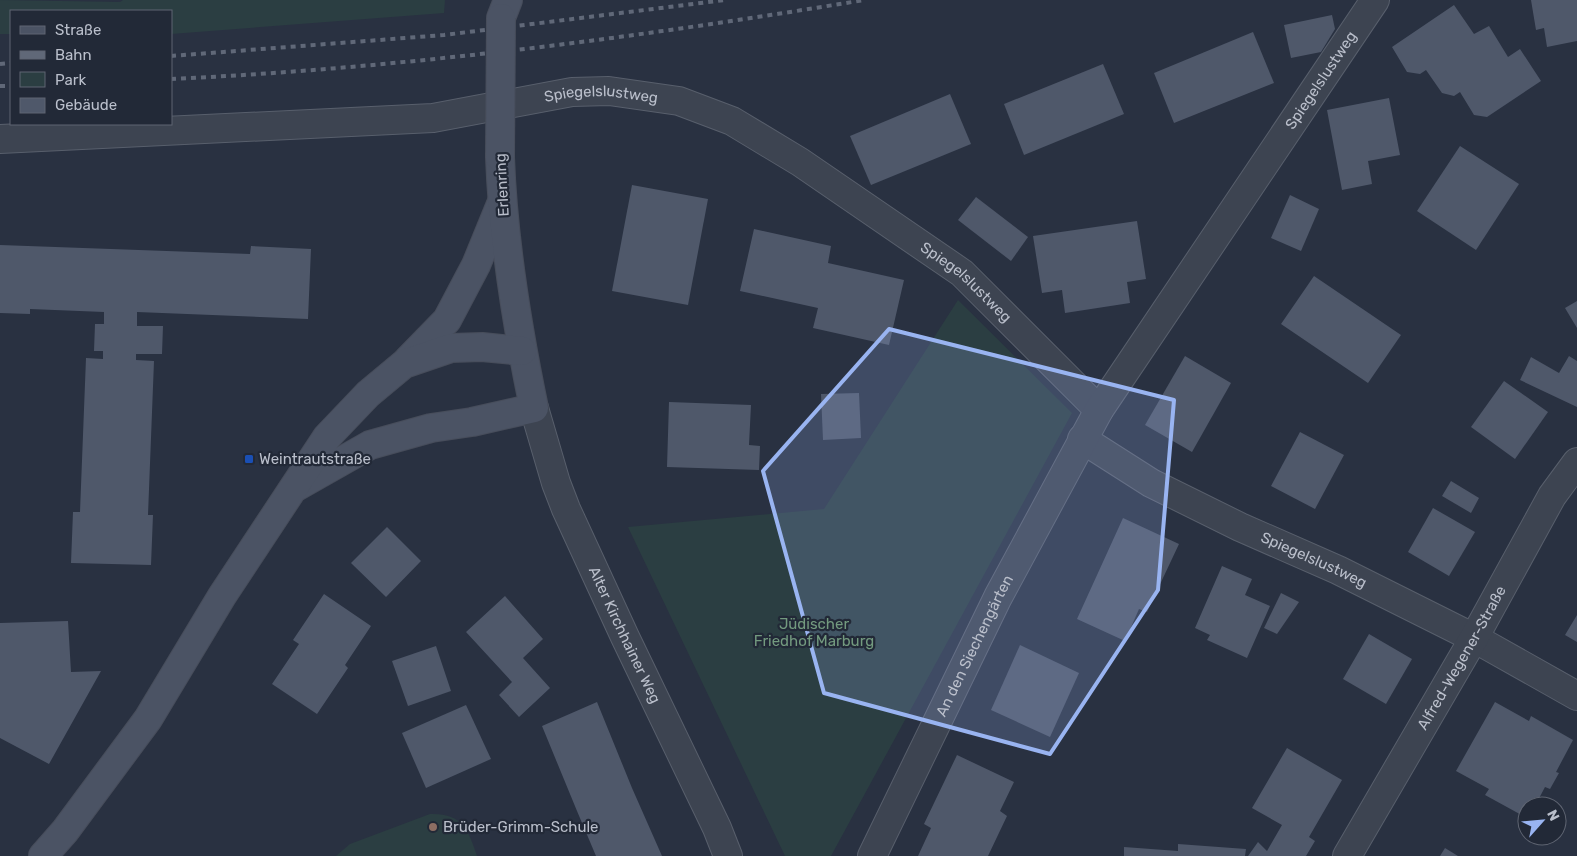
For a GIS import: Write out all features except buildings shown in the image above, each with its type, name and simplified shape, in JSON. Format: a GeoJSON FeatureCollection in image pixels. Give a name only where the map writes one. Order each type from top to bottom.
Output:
{"type":"FeatureCollection","features":[{"type":"Feature","properties":{"kind":"main road","name":"Erlenring"},"geometry":{"type":"LineString","coordinates":[[503,6],[500,157],[502,202],[522,351],[534,408]]}},
{"type":"Feature","properties":{"kind":"main road"},"geometry":{"type":"LineString","coordinates":[[43,856],[65,831],[148,719],[222,596],[328,437],[368,394],[404,364],[447,320],[476,265],[502,202]]}},
{"type":"Feature","properties":{"kind":"main road"},"geometry":{"type":"LineString","coordinates":[[404,364],[451,348],[482,347],[522,351]]}},
{"type":"Feature","properties":{"kind":"main road"},"geometry":{"type":"LineString","coordinates":[[291,490],[370,445],[431,428],[472,422],[534,408]]}},
{"type":"Feature","properties":{"kind":"street","name":"Spiegelslustweg"},"geometry":{"type":"LineString","coordinates":[[1375,0],[1099,410],[1082,439],[1159,487],[1240,527],[1338,570],[1474,638],[1577,696]]}},
{"type":"Feature","properties":{"kind":"street","name":"Spiegelslustweg"},"geometry":{"type":"LineString","coordinates":[[0,140],[432,118],[572,92],[609,91],[679,101],[732,121],[800,162],[962,273],[1099,410]]}},
{"type":"Feature","properties":{"kind":"street","name":"Alter Kirchhainer Weg"},"geometry":{"type":"LineString","coordinates":[[534,408],[556,483],[566,509],[717,828],[728,856]]}},
{"type":"Feature","properties":{"kind":"street","name":"An den Siechengärten"},"geometry":{"type":"LineString","coordinates":[[872,856],[998,597],[1082,439]]}},
{"type":"Feature","properties":{"kind":"street","name":"Alfred-Wegener-Straße"},"geometry":{"type":"LineString","coordinates":[[1347,856],[1474,638],[1552,496],[1577,462]]}},
{"type":"Feature","properties":{"kind":"highlighted area"},"geometry":{"type":"Polygon","coordinates":[[[889,329],[1174,400],[1158,590],[1050,754],[824,693],[763,471],[889,329]]]}},
{"type":"Feature","properties":{"kind":"green space"},"geometry":{"type":"Polygon","coordinates":[[[0,0],[120,2],[123,0],[445,0],[444,13],[172,34],[172,10],[10,10],[10,34],[0,34],[0,0]]]}},
{"type":"Feature","properties":{"kind":"green space","name":"Jüdischer Friedhof Marburg"},"geometry":{"type":"Polygon","coordinates":[[[958,300],[1072,413],[831,856],[785,856],[628,527],[824,509],[958,300]]]}},
{"type":"Feature","properties":{"kind":"green space","name":"Brüder-Grimm-Schule"},"geometry":{"type":"Polygon","coordinates":[[[430,814],[450,816],[462,824],[467,831],[477,856],[336,856],[350,844],[430,814]]]}},
{"type":"Feature","properties":{"kind":"railway"},"geometry":{"type":"LineString","coordinates":[[172,56],[444,35],[725,0]]}},
{"type":"Feature","properties":{"kind":"railway"},"geometry":{"type":"LineString","coordinates":[[172,79],[345,67],[519,50],[692,27],[864,0]]}},
{"type":"Feature","properties":{"kind":"railway"},"geometry":{"type":"LineString","coordinates":[[0,64],[10,63]]}},
{"type":"Feature","properties":{"kind":"railway"},"geometry":{"type":"LineString","coordinates":[[0,86],[10,86]]}},
{"type":"Feature","properties":{"kind":"place","name":"Weintrautstraße"},"geometry":{"type":"Point","coordinates":[249,459]}},
{"type":"Feature","properties":{"kind":"place","name":"Brüder-Grimm-Schule"},"geometry":{"type":"Point","coordinates":[433,827]}}]}
